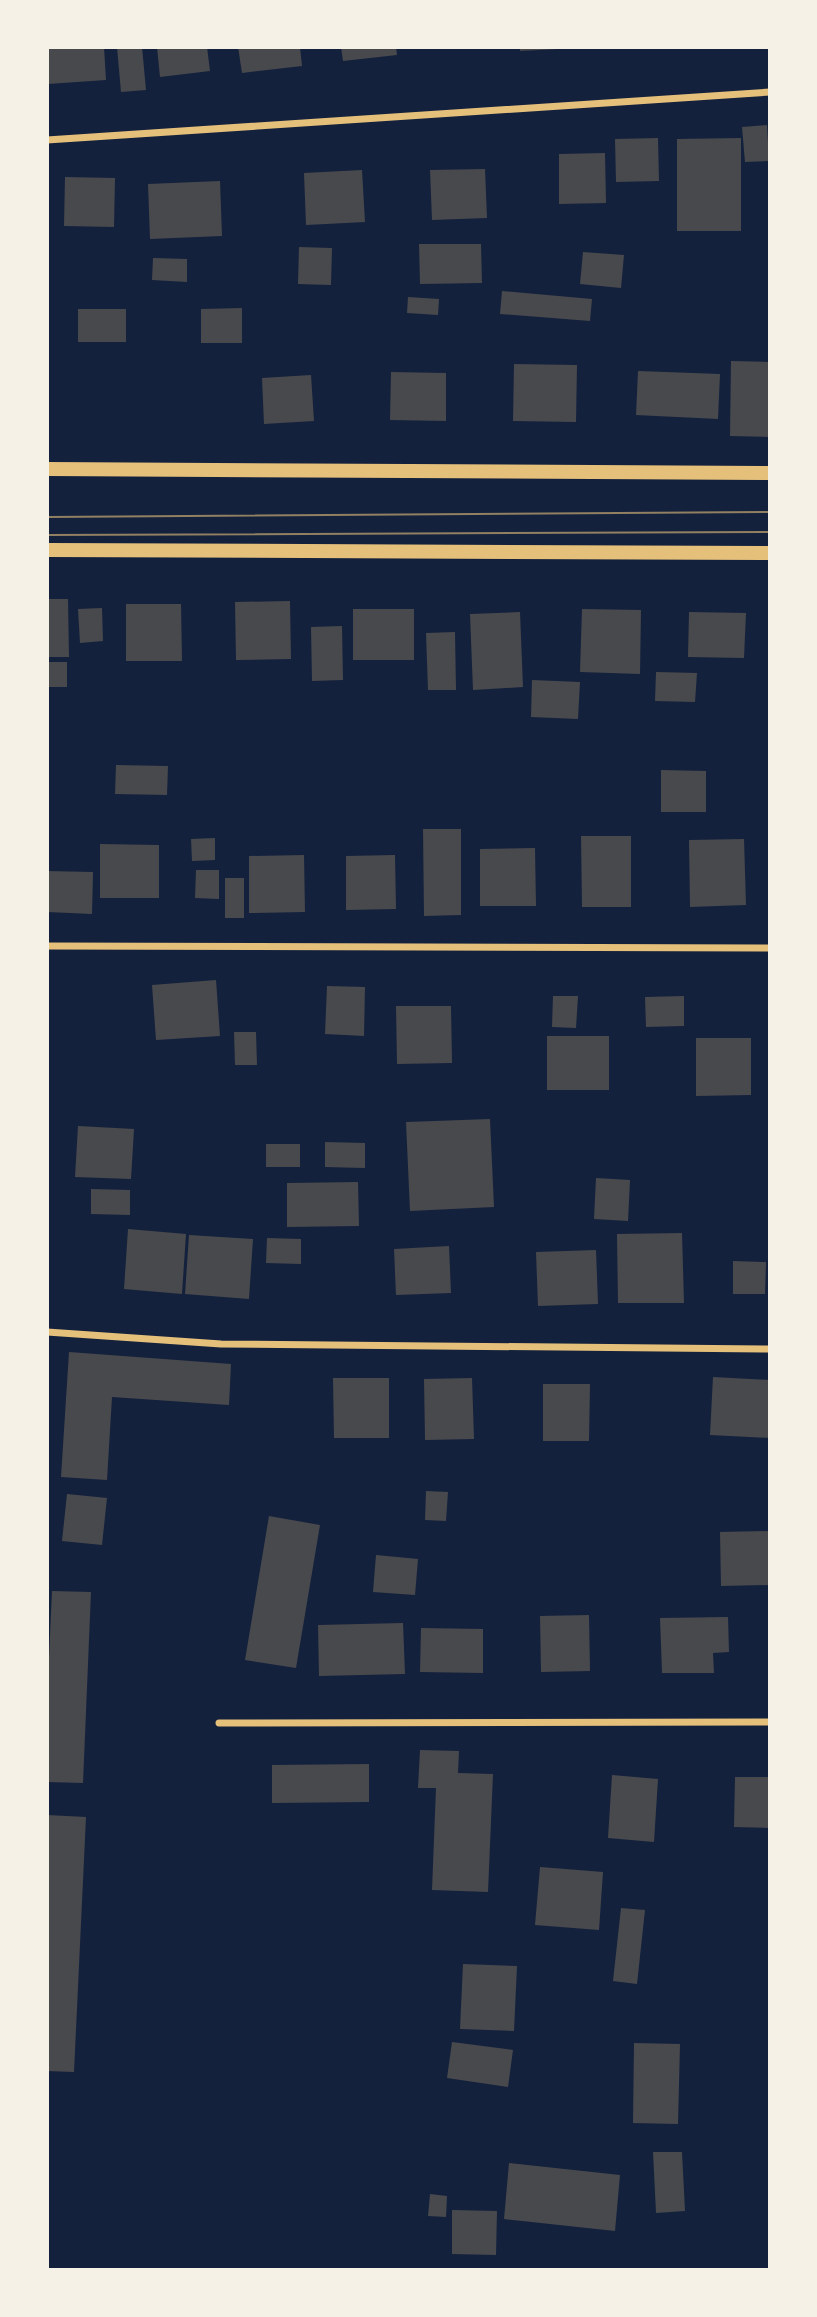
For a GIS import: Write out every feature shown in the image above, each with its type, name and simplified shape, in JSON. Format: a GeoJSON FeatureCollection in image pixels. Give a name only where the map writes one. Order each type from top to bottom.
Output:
{"type":"FeatureCollection","features":[{"type":"Feature","properties":{"kind":"main road"},"geometry":{"type":"LineString","coordinates":[[47,469],[770,473]]}},
{"type":"Feature","properties":{"kind":"main road"},"geometry":{"type":"LineString","coordinates":[[47,550],[770,553]]}},
{"type":"Feature","properties":{"kind":"street"},"geometry":{"type":"LineString","coordinates":[[47,140],[770,92]]}},
{"type":"Feature","properties":{"kind":"street"},"geometry":{"type":"LineString","coordinates":[[47,946],[770,948]]}},
{"type":"Feature","properties":{"kind":"street"},"geometry":{"type":"LineString","coordinates":[[47,1332],[221,1343],[770,1349]]}},
{"type":"Feature","properties":{"kind":"street"},"geometry":{"type":"LineString","coordinates":[[219,1723],[770,1722]]}},
{"type":"Feature","properties":{"kind":"building"},"geometry":{"type":"Polygon","coordinates":[[[47,47],[104,47],[106,80],[48,84],[47,47]]]}},
{"type":"Feature","properties":{"kind":"building"},"geometry":{"type":"Polygon","coordinates":[[[117,47],[142,47],[146,90],[121,92],[117,47]]]}},
{"type":"Feature","properties":{"kind":"building"},"geometry":{"type":"Polygon","coordinates":[[[157,47],[207,47],[210,71],[160,77],[157,47]]]}},
{"type":"Feature","properties":{"kind":"building"},"geometry":{"type":"Polygon","coordinates":[[[238,47],[300,47],[302,66],[242,73],[238,47]]]}},
{"type":"Feature","properties":{"kind":"building"},"geometry":{"type":"Polygon","coordinates":[[[341,47],[396,47],[397,55],[343,61],[341,47]]]}},
{"type":"Feature","properties":{"kind":"building"},"geometry":{"type":"Polygon","coordinates":[[[520,47],[558,47],[558,49],[520,51],[520,47]]]}},
{"type":"Feature","properties":{"kind":"building"},"geometry":{"type":"Polygon","coordinates":[[[767,125],[769,161],[745,162],[742,127],[767,125]]]}},
{"type":"Feature","properties":{"kind":"building"},"geometry":{"type":"Polygon","coordinates":[[[658,138],[659,181],[616,182],[615,139],[658,138]]]}},
{"type":"Feature","properties":{"kind":"building"},"geometry":{"type":"Polygon","coordinates":[[[741,138],[741,231],[677,231],[677,139],[741,138]]]}},
{"type":"Feature","properties":{"kind":"building"},"geometry":{"type":"Polygon","coordinates":[[[605,153],[606,203],[559,204],[559,154],[605,153]]]}},
{"type":"Feature","properties":{"kind":"building"},"geometry":{"type":"Polygon","coordinates":[[[485,169],[487,218],[432,220],[430,170],[485,169]]]}},
{"type":"Feature","properties":{"kind":"building"},"geometry":{"type":"Polygon","coordinates":[[[362,170],[365,222],[306,225],[304,173],[362,170]]]}},
{"type":"Feature","properties":{"kind":"building"},"geometry":{"type":"Polygon","coordinates":[[[65,177],[115,178],[114,227],[64,226],[65,177]]]}},
{"type":"Feature","properties":{"kind":"building"},"geometry":{"type":"Polygon","coordinates":[[[220,181],[222,236],[150,239],[148,184],[220,181]]]}},
{"type":"Feature","properties":{"kind":"building"},"geometry":{"type":"Polygon","coordinates":[[[419,244],[481,244],[482,283],[420,284],[419,244]]]}},
{"type":"Feature","properties":{"kind":"building"},"geometry":{"type":"Polygon","coordinates":[[[299,247],[332,248],[331,285],[298,284],[299,247]]]}},
{"type":"Feature","properties":{"kind":"building"},"geometry":{"type":"Polygon","coordinates":[[[583,252],[624,255],[621,288],[580,284],[583,252]]]}},
{"type":"Feature","properties":{"kind":"building"},"geometry":{"type":"Polygon","coordinates":[[[153,258],[187,259],[187,282],[152,280],[153,258]]]}},
{"type":"Feature","properties":{"kind":"building"},"geometry":{"type":"Polygon","coordinates":[[[502,291],[592,299],[590,321],[500,314],[502,291]]]}},
{"type":"Feature","properties":{"kind":"building"},"geometry":{"type":"Polygon","coordinates":[[[408,297],[439,299],[438,315],[407,313],[408,297]]]}},
{"type":"Feature","properties":{"kind":"building"},"geometry":{"type":"Polygon","coordinates":[[[242,308],[242,343],[201,343],[201,309],[242,308]]]}},
{"type":"Feature","properties":{"kind":"building"},"geometry":{"type":"Polygon","coordinates":[[[78,309],[126,309],[126,342],[78,342],[78,309]]]}},
{"type":"Feature","properties":{"kind":"building"},"geometry":{"type":"Polygon","coordinates":[[[731,361],[770,362],[770,437],[730,436],[731,361]]]}},
{"type":"Feature","properties":{"kind":"building"},"geometry":{"type":"Polygon","coordinates":[[[514,364],[577,365],[576,422],[513,421],[514,364]]]}},
{"type":"Feature","properties":{"kind":"building"},"geometry":{"type":"Polygon","coordinates":[[[638,371],[720,374],[718,419],[636,415],[638,371]]]}},
{"type":"Feature","properties":{"kind":"building"},"geometry":{"type":"Polygon","coordinates":[[[391,372],[446,373],[446,421],[390,420],[391,372]]]}},
{"type":"Feature","properties":{"kind":"building"},"geometry":{"type":"Polygon","coordinates":[[[311,375],[314,421],[264,424],[262,378],[311,375]]]}},
{"type":"Feature","properties":{"kind":"building"},"geometry":{"type":"Polygon","coordinates":[[[47,599],[68,599],[69,657],[47,657],[47,599]]]}},
{"type":"Feature","properties":{"kind":"building"},"geometry":{"type":"Polygon","coordinates":[[[290,601],[291,659],[236,660],[235,602],[290,601]]]}},
{"type":"Feature","properties":{"kind":"building"},"geometry":{"type":"Polygon","coordinates":[[[126,604],[181,604],[182,661],[126,661],[126,604]]]}},
{"type":"Feature","properties":{"kind":"building"},"geometry":{"type":"Polygon","coordinates":[[[102,608],[103,641],[80,643],[78,609],[102,608]]]}},
{"type":"Feature","properties":{"kind":"building"},"geometry":{"type":"Polygon","coordinates":[[[353,609],[414,609],[414,660],[353,660],[353,609]]]}},
{"type":"Feature","properties":{"kind":"building"},"geometry":{"type":"Polygon","coordinates":[[[582,609],[641,610],[640,674],[580,672],[582,609]]]}},
{"type":"Feature","properties":{"kind":"building"},"geometry":{"type":"Polygon","coordinates":[[[520,612],[523,687],[473,690],[470,614],[520,612]]]}},
{"type":"Feature","properties":{"kind":"building"},"geometry":{"type":"Polygon","coordinates":[[[689,612],[746,613],[744,658],[688,657],[689,612]]]}},
{"type":"Feature","properties":{"kind":"building"},"geometry":{"type":"Polygon","coordinates":[[[342,626],[343,680],[312,681],[311,627],[342,626]]]}},
{"type":"Feature","properties":{"kind":"building"},"geometry":{"type":"Polygon","coordinates":[[[455,632],[456,690],[428,690],[426,633],[455,632]]]}},
{"type":"Feature","properties":{"kind":"building"},"geometry":{"type":"Polygon","coordinates":[[[47,662],[67,662],[67,687],[47,687],[47,662]]]}},
{"type":"Feature","properties":{"kind":"building"},"geometry":{"type":"Polygon","coordinates":[[[656,672],[697,673],[695,702],[655,701],[656,672]]]}},
{"type":"Feature","properties":{"kind":"building"},"geometry":{"type":"Polygon","coordinates":[[[532,680],[580,682],[578,719],[531,717],[532,680]]]}},
{"type":"Feature","properties":{"kind":"building"},"geometry":{"type":"Polygon","coordinates":[[[116,765],[168,766],[167,795],[115,794],[116,765]]]}},
{"type":"Feature","properties":{"kind":"building"},"geometry":{"type":"Polygon","coordinates":[[[661,770],[706,771],[706,812],[661,812],[661,770]]]}},
{"type":"Feature","properties":{"kind":"building"},"geometry":{"type":"Polygon","coordinates":[[[423,829],[461,829],[461,915],[424,916],[423,829]]]}},
{"type":"Feature","properties":{"kind":"building"},"geometry":{"type":"Polygon","coordinates":[[[581,836],[631,836],[631,907],[582,907],[581,836]]]}},
{"type":"Feature","properties":{"kind":"building"},"geometry":{"type":"Polygon","coordinates":[[[215,838],[215,860],[192,861],[191,839],[215,838]]]}},
{"type":"Feature","properties":{"kind":"building"},"geometry":{"type":"Polygon","coordinates":[[[744,839],[746,905],[690,907],[689,840],[744,839]]]}},
{"type":"Feature","properties":{"kind":"building"},"geometry":{"type":"Polygon","coordinates":[[[100,844],[159,845],[159,898],[100,898],[100,844]]]}},
{"type":"Feature","properties":{"kind":"building"},"geometry":{"type":"Polygon","coordinates":[[[535,848],[536,906],[480,906],[480,849],[535,848]]]}},
{"type":"Feature","properties":{"kind":"building"},"geometry":{"type":"Polygon","coordinates":[[[304,855],[305,912],[249,913],[249,856],[304,855]]]}},
{"type":"Feature","properties":{"kind":"building"},"geometry":{"type":"Polygon","coordinates":[[[395,855],[396,909],[346,910],[346,856],[395,855]]]}},
{"type":"Feature","properties":{"kind":"building"},"geometry":{"type":"Polygon","coordinates":[[[196,870],[219,870],[219,899],[195,898],[196,870]]]}},
{"type":"Feature","properties":{"kind":"building"},"geometry":{"type":"Polygon","coordinates":[[[47,871],[93,872],[92,914],[47,912],[47,871]]]}},
{"type":"Feature","properties":{"kind":"building"},"geometry":{"type":"Polygon","coordinates":[[[225,878],[244,878],[244,918],[225,918],[225,878]]]}},
{"type":"Feature","properties":{"kind":"building"},"geometry":{"type":"Polygon","coordinates":[[[216,980],[220,1036],[156,1040],[152,985],[216,980]]]}},
{"type":"Feature","properties":{"kind":"building"},"geometry":{"type":"Polygon","coordinates":[[[327,986],[365,987],[364,1036],[325,1034],[327,986]]]}},
{"type":"Feature","properties":{"kind":"building"},"geometry":{"type":"Polygon","coordinates":[[[553,996],[578,996],[576,1028],[552,1027],[553,996]]]}},
{"type":"Feature","properties":{"kind":"building"},"geometry":{"type":"Polygon","coordinates":[[[684,996],[684,1026],[646,1027],[645,997],[684,996]]]}},
{"type":"Feature","properties":{"kind":"building"},"geometry":{"type":"Polygon","coordinates":[[[396,1006],[451,1006],[452,1063],[397,1064],[396,1006]]]}},
{"type":"Feature","properties":{"kind":"building"},"geometry":{"type":"Polygon","coordinates":[[[234,1032],[256,1032],[257,1065],[235,1065],[234,1032]]]}},
{"type":"Feature","properties":{"kind":"building"},"geometry":{"type":"Polygon","coordinates":[[[547,1036],[609,1036],[609,1090],[547,1090],[547,1036]]]}},
{"type":"Feature","properties":{"kind":"building"},"geometry":{"type":"Polygon","coordinates":[[[696,1038],[751,1038],[751,1095],[696,1096],[696,1038]]]}},
{"type":"Feature","properties":{"kind":"building"},"geometry":{"type":"Polygon","coordinates":[[[490,1119],[494,1207],[410,1211],[406,1122],[490,1119]]]}},
{"type":"Feature","properties":{"kind":"building"},"geometry":{"type":"Polygon","coordinates":[[[78,1126],[134,1129],[131,1179],[75,1177],[78,1126]]]}},
{"type":"Feature","properties":{"kind":"building"},"geometry":{"type":"Polygon","coordinates":[[[325,1142],[365,1143],[365,1168],[325,1167],[325,1142]]]}},
{"type":"Feature","properties":{"kind":"building"},"geometry":{"type":"Polygon","coordinates":[[[266,1144],[300,1144],[300,1167],[266,1167],[266,1144]]]}},
{"type":"Feature","properties":{"kind":"building"},"geometry":{"type":"Polygon","coordinates":[[[596,1178],[630,1180],[628,1221],[594,1219],[596,1178]]]}},
{"type":"Feature","properties":{"kind":"building"},"geometry":{"type":"Polygon","coordinates":[[[358,1182],[359,1226],[287,1227],[287,1183],[358,1182]]]}},
{"type":"Feature","properties":{"kind":"building"},"geometry":{"type":"Polygon","coordinates":[[[91,1189],[130,1190],[130,1215],[91,1214],[91,1189]]]}},
{"type":"Feature","properties":{"kind":"building"},"geometry":{"type":"Polygon","coordinates":[[[128,1229],[186,1234],[182,1294],[124,1289],[128,1229]]]}},
{"type":"Feature","properties":{"kind":"building"},"geometry":{"type":"Polygon","coordinates":[[[682,1233],[684,1303],[618,1303],[617,1234],[682,1233]]]}},
{"type":"Feature","properties":{"kind":"building"},"geometry":{"type":"Polygon","coordinates":[[[189,1235],[253,1239],[249,1299],[185,1294],[189,1235]]]}},
{"type":"Feature","properties":{"kind":"building"},"geometry":{"type":"Polygon","coordinates":[[[267,1238],[301,1239],[301,1264],[266,1263],[267,1238]]]}},
{"type":"Feature","properties":{"kind":"building"},"geometry":{"type":"Polygon","coordinates":[[[449,1246],[451,1293],[396,1295],[394,1249],[449,1246]]]}},
{"type":"Feature","properties":{"kind":"building"},"geometry":{"type":"Polygon","coordinates":[[[596,1250],[598,1304],[538,1306],[536,1252],[596,1250]]]}},
{"type":"Feature","properties":{"kind":"building"},"geometry":{"type":"Polygon","coordinates":[[[733,1261],[766,1262],[765,1294],[733,1294],[733,1261]]]}},
{"type":"Feature","properties":{"kind":"building"},"geometry":{"type":"Polygon","coordinates":[[[69,1352],[231,1364],[229,1405],[112,1397],[107,1480],[61,1477],[69,1352]]]}},
{"type":"Feature","properties":{"kind":"building"},"geometry":{"type":"Polygon","coordinates":[[[713,1377],[770,1380],[770,1438],[710,1435],[713,1377]]]}},
{"type":"Feature","properties":{"kind":"building"},"geometry":{"type":"Polygon","coordinates":[[[333,1378],[389,1378],[389,1438],[334,1438],[333,1378]]]}},
{"type":"Feature","properties":{"kind":"building"},"geometry":{"type":"Polygon","coordinates":[[[472,1378],[474,1439],[425,1440],[424,1379],[472,1378]]]}},
{"type":"Feature","properties":{"kind":"building"},"geometry":{"type":"Polygon","coordinates":[[[543,1384],[590,1384],[589,1441],[543,1441],[543,1384]]]}},
{"type":"Feature","properties":{"kind":"building"},"geometry":{"type":"Polygon","coordinates":[[[426,1491],[448,1492],[446,1521],[425,1520],[426,1491]]]}},
{"type":"Feature","properties":{"kind":"building"},"geometry":{"type":"Polygon","coordinates":[[[67,1494],[107,1498],[102,1545],[62,1541],[67,1494]]]}},
{"type":"Feature","properties":{"kind":"building"},"geometry":{"type":"Polygon","coordinates":[[[269,1516],[320,1525],[296,1668],[245,1660],[269,1516]]]}},
{"type":"Feature","properties":{"kind":"building"},"geometry":{"type":"Polygon","coordinates":[[[769,1531],[770,1585],[721,1586],[720,1532],[769,1531]]]}},
{"type":"Feature","properties":{"kind":"building"},"geometry":{"type":"Polygon","coordinates":[[[376,1555],[418,1559],[415,1595],[373,1592],[376,1555]]]}},
{"type":"Feature","properties":{"kind":"building"},"geometry":{"type":"Polygon","coordinates":[[[52,1591],[91,1592],[83,1783],[47,1782],[47,1701],[52,1591]]]}},
{"type":"Feature","properties":{"kind":"building"},"geometry":{"type":"Polygon","coordinates":[[[589,1615],[590,1671],[541,1672],[540,1616],[589,1615]]]}},
{"type":"Feature","properties":{"kind":"building"},"geometry":{"type":"Polygon","coordinates":[[[728,1617],[729,1652],[713,1653],[714,1673],[662,1673],[660,1618],[728,1617]]]}},
{"type":"Feature","properties":{"kind":"building"},"geometry":{"type":"Polygon","coordinates":[[[403,1623],[405,1674],[319,1676],[318,1625],[403,1623]]]}},
{"type":"Feature","properties":{"kind":"building"},"geometry":{"type":"Polygon","coordinates":[[[421,1628],[483,1629],[483,1673],[420,1672],[421,1628]]]}},
{"type":"Feature","properties":{"kind":"building"},"geometry":{"type":"Polygon","coordinates":[[[420,1750],[459,1751],[458,1773],[493,1774],[488,1892],[432,1890],[436,1788],[418,1788],[420,1750]]]}},
{"type":"Feature","properties":{"kind":"building"},"geometry":{"type":"Polygon","coordinates":[[[369,1764],[369,1802],[272,1803],[272,1765],[369,1764]]]}},
{"type":"Feature","properties":{"kind":"building"},"geometry":{"type":"Polygon","coordinates":[[[612,1775],[658,1779],[654,1842],[608,1838],[612,1775]]]}},
{"type":"Feature","properties":{"kind":"building"},"geometry":{"type":"Polygon","coordinates":[[[735,1777],[770,1777],[770,1828],[734,1827],[735,1777]]]}},
{"type":"Feature","properties":{"kind":"building"},"geometry":{"type":"Polygon","coordinates":[[[47,1815],[86,1817],[74,2072],[47,2071],[47,1815]]]}},
{"type":"Feature","properties":{"kind":"building"},"geometry":{"type":"Polygon","coordinates":[[[540,1867],[603,1872],[599,1930],[535,1925],[540,1867]]]}},
{"type":"Feature","properties":{"kind":"building"},"geometry":{"type":"Polygon","coordinates":[[[621,1908],[645,1910],[637,1984],[613,1981],[621,1908]]]}},
{"type":"Feature","properties":{"kind":"building"},"geometry":{"type":"Polygon","coordinates":[[[463,1964],[517,1966],[514,2031],[460,2029],[463,1964]]]}},
{"type":"Feature","properties":{"kind":"building"},"geometry":{"type":"Polygon","coordinates":[[[452,2042],[513,2050],[508,2087],[447,2078],[452,2042]]]}},
{"type":"Feature","properties":{"kind":"building"},"geometry":{"type":"Polygon","coordinates":[[[634,2043],[680,2044],[678,2124],[633,2123],[634,2043]]]}},
{"type":"Feature","properties":{"kind":"building"},"geometry":{"type":"Polygon","coordinates":[[[653,2152],[682,2152],[685,2211],[656,2213],[653,2152]]]}},
{"type":"Feature","properties":{"kind":"building"},"geometry":{"type":"Polygon","coordinates":[[[509,2163],[620,2175],[615,2231],[504,2219],[509,2163]]]}},
{"type":"Feature","properties":{"kind":"building"},"geometry":{"type":"Polygon","coordinates":[[[430,2194],[447,2196],[446,2217],[428,2216],[430,2194]]]}},
{"type":"Feature","properties":{"kind":"building"},"geometry":{"type":"Polygon","coordinates":[[[452,2210],[497,2211],[496,2255],[452,2254],[452,2210]]]}},
{"type":"Feature","properties":{"kind":"tram line"},"geometry":{"type":"LineString","coordinates":[[47,517],[770,512]]}},
{"type":"Feature","properties":{"kind":"tram line"},"geometry":{"type":"LineString","coordinates":[[47,535],[770,532]]}}]}
